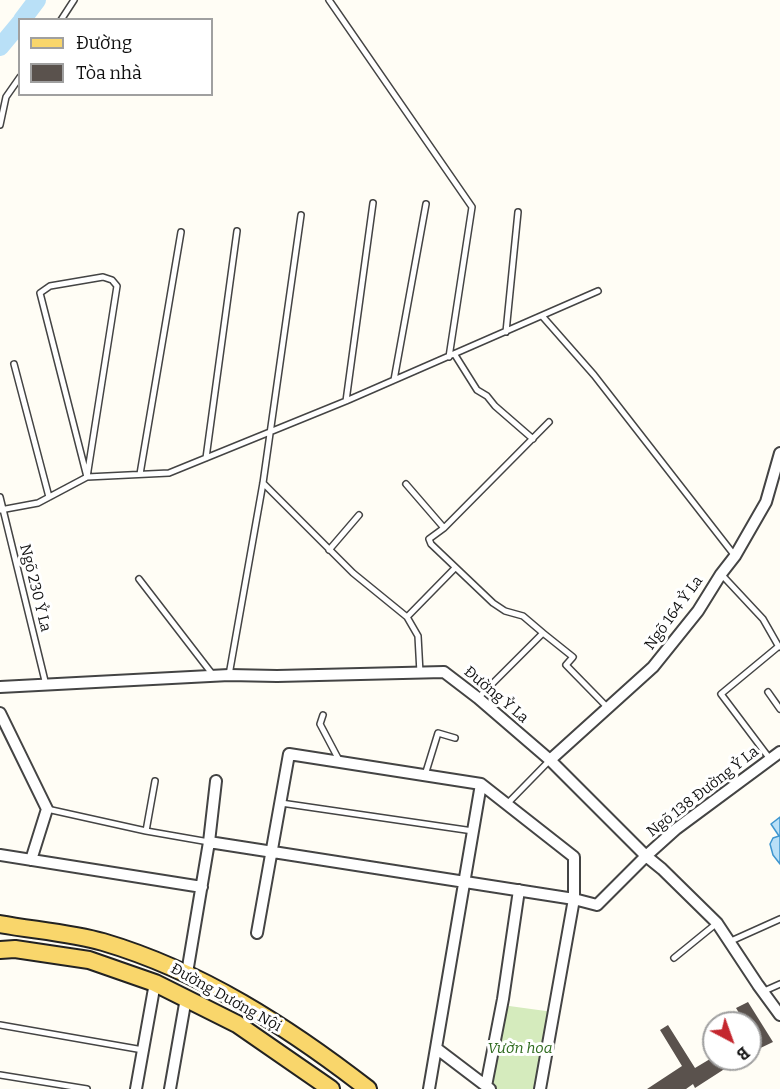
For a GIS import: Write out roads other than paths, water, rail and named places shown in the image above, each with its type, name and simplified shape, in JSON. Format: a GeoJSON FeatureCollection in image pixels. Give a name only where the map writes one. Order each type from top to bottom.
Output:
{"type":"FeatureCollection","features":[{"type":"Feature","properties":{"kind":"main road","name":"Đường Dương Nội"},"geometry":{"type":"LineString","coordinates":[[0,924],[102,942],[188,973],[264,1016],[368,1089]]}},
{"type":"Feature","properties":{"kind":"main road","name":"Đường Dương Nội"},"geometry":{"type":"LineString","coordinates":[[0,950],[89,960],[155,983],[237,1024],[331,1089]]}},
{"type":"Feature","properties":{"kind":"main road"},"geometry":{"type":"LineString","coordinates":[[331,1089],[345,1071]]}},
{"type":"Feature","properties":{"kind":"street","name":"Ngõ 164 Ỷ La"},"geometry":{"type":"LineString","coordinates":[[550,760],[653,668],[698,611],[735,556],[766,502],[780,453]]}},
{"type":"Feature","properties":{"kind":"street","name":"Đường Ỷ La"},"geometry":{"type":"LineString","coordinates":[[0,687],[229,675],[444,672],[550,760],[717,923],[731,941],[762,992],[780,1015]]}},
{"type":"Feature","properties":{"kind":"street"},"geometry":{"type":"LineString","coordinates":[[0,713],[47,809],[31,860]]}},
{"type":"Feature","properties":{"kind":"street","name":"Ngõ 138 Đường Ỷ La"},"geometry":{"type":"LineString","coordinates":[[574,899],[597,905],[676,828],[780,752]]}},
{"type":"Feature","properties":{"kind":"street"},"geometry":{"type":"LineString","coordinates":[[257,933],[290,754],[481,784],[574,857],[574,899],[540,1089]]}},
{"type":"Feature","properties":{"kind":"street"},"geometry":{"type":"LineString","coordinates":[[188,973],[216,782]]}},
{"type":"Feature","properties":{"kind":"street"},"geometry":{"type":"LineString","coordinates":[[429,1089],[481,784]]}},
{"type":"Feature","properties":{"kind":"street"},"geometry":{"type":"LineString","coordinates":[[209,842],[574,899]]}},
{"type":"Feature","properties":{"kind":"street"},"geometry":{"type":"LineString","coordinates":[[0,855],[202,887]]}},
{"type":"Feature","properties":{"kind":"street"},"geometry":{"type":"LineString","coordinates":[[436,1048],[488,1087],[519,890]]}},
{"type":"Feature","properties":{"kind":"street"},"geometry":{"type":"LineString","coordinates":[[136,1089],[155,983]]}},
{"type":"Feature","properties":{"kind":"street"},"geometry":{"type":"LineString","coordinates":[[170,1089],[186,998]]}},
{"type":"Feature","properties":{"kind":"lane"},"geometry":{"type":"LineString","coordinates":[[62,18],[74,0]]}},
{"type":"Feature","properties":{"kind":"lane"},"geometry":{"type":"LineString","coordinates":[[329,0],[472,207],[452,356],[477,390],[487,396],[495,406],[533,439]]}},
{"type":"Feature","properties":{"kind":"lane"},"geometry":{"type":"LineString","coordinates":[[0,125],[6,97],[18,80]]}},
{"type":"Feature","properties":{"kind":"lane"},"geometry":{"type":"LineString","coordinates":[[0,91],[6,97]]}},
{"type":"Feature","properties":{"kind":"lane"},"geometry":{"type":"LineString","coordinates":[[346,401],[373,202]]}},
{"type":"Feature","properties":{"kind":"lane"},"geometry":{"type":"LineString","coordinates":[[394,381],[426,204]]}},
{"type":"Feature","properties":{"kind":"lane"},"geometry":{"type":"LineString","coordinates":[[506,332],[518,212]]}},
{"type":"Feature","properties":{"kind":"lane"},"geometry":{"type":"LineString","coordinates":[[229,675],[271,432],[301,215]]}},
{"type":"Feature","properties":{"kind":"lane"},"geometry":{"type":"LineString","coordinates":[[206,458],[237,231]]}},
{"type":"Feature","properties":{"kind":"lane"},"geometry":{"type":"LineString","coordinates":[[140,474],[181,232]]}},
{"type":"Feature","properties":{"kind":"lane"},"geometry":{"type":"LineString","coordinates":[[103,277],[112,280],[117,286],[87,477],[40,293],[50,286],[103,277]]}},
{"type":"Feature","properties":{"kind":"lane"},"geometry":{"type":"LineString","coordinates":[[2,509],[38,503],[87,477],[169,473],[394,381],[598,291]]}},
{"type":"Feature","properties":{"kind":"lane"},"geometry":{"type":"LineString","coordinates":[[543,316],[594,375],[735,556]]}},
{"type":"Feature","properties":{"kind":"lane"},"geometry":{"type":"LineString","coordinates":[[14,364],[49,497]]}},
{"type":"Feature","properties":{"kind":"lane"},"geometry":{"type":"LineString","coordinates":[[549,422],[444,528],[429,539],[429,542],[493,603],[523,616],[573,657],[566,665],[608,708]]}},
{"type":"Feature","properties":{"kind":"lane"},"geometry":{"type":"LineString","coordinates":[[263,483],[353,573],[407,617],[418,636],[420,673]]}},
{"type":"Feature","properties":{"kind":"lane"},"geometry":{"type":"LineString","coordinates":[[406,484],[444,528]]}},
{"type":"Feature","properties":{"kind":"lane","name":"Ngõ 230 Ỷ La"},"geometry":{"type":"LineString","coordinates":[[0,497],[47,686]]}},
{"type":"Feature","properties":{"kind":"lane"},"geometry":{"type":"LineString","coordinates":[[329,550],[359,515]]}},
{"type":"Feature","properties":{"kind":"lane"},"geometry":{"type":"LineString","coordinates":[[407,617],[455,568]]}},
{"type":"Feature","properties":{"kind":"lane"},"geometry":{"type":"LineString","coordinates":[[721,574],[763,619],[780,647],[721,694],[770,759]]}},
{"type":"Feature","properties":{"kind":"lane"},"geometry":{"type":"LineString","coordinates":[[139,579],[214,676]]}},
{"type":"Feature","properties":{"kind":"lane"},"geometry":{"type":"LineString","coordinates":[[478,698],[543,633]]}},
{"type":"Feature","properties":{"kind":"lane"},"geometry":{"type":"LineString","coordinates":[[768,692],[780,709]]}},
{"type":"Feature","properties":{"kind":"lane"},"geometry":{"type":"LineString","coordinates":[[323,715],[320,724],[340,762]]}},
{"type":"Feature","properties":{"kind":"lane"},"geometry":{"type":"LineString","coordinates":[[425,775],[438,733],[455,738]]}},
{"type":"Feature","properties":{"kind":"lane"},"geometry":{"type":"LineString","coordinates":[[507,804],[550,760]]}},
{"type":"Feature","properties":{"kind":"lane"},"geometry":{"type":"LineString","coordinates":[[146,831],[156,781]]}},
{"type":"Feature","properties":{"kind":"lane"},"geometry":{"type":"LineString","coordinates":[[281,803],[473,831]]}},
{"type":"Feature","properties":{"kind":"lane"},"geometry":{"type":"LineString","coordinates":[[47,809],[209,842]]}},
{"type":"Feature","properties":{"kind":"lane"},"geometry":{"type":"LineString","coordinates":[[731,941],[780,919]]}},
{"type":"Feature","properties":{"kind":"lane"},"geometry":{"type":"LineString","coordinates":[[674,958],[717,923]]}},
{"type":"Feature","properties":{"kind":"lane"},"geometry":{"type":"LineString","coordinates":[[762,992],[780,984]]}},
{"type":"Feature","properties":{"kind":"lane"},"geometry":{"type":"LineString","coordinates":[[0,1025],[143,1050]]}},
{"type":"Feature","properties":{"kind":"lane"},"geometry":{"type":"LineString","coordinates":[[0,1075],[87,1089]]}},
{"type":"Feature","properties":{"kind":"water"},"geometry":{"type":"Polygon","coordinates":[[[780,817],[780,864],[773,855],[770,844],[773,838],[779,836],[771,824],[780,817]]]}},
{"type":"Feature","properties":{"kind":"waterway"},"geometry":{"type":"LineString","coordinates":[[24,18],[37,0]]}},
{"type":"Feature","properties":{"kind":"waterway"},"geometry":{"type":"LineString","coordinates":[[0,47],[18,25]]}},
{"type":"Feature","properties":{"kind":"park label","name":"Vườn hoa"},"geometry":{"type":"Point","coordinates":[520,1049]}}]}
